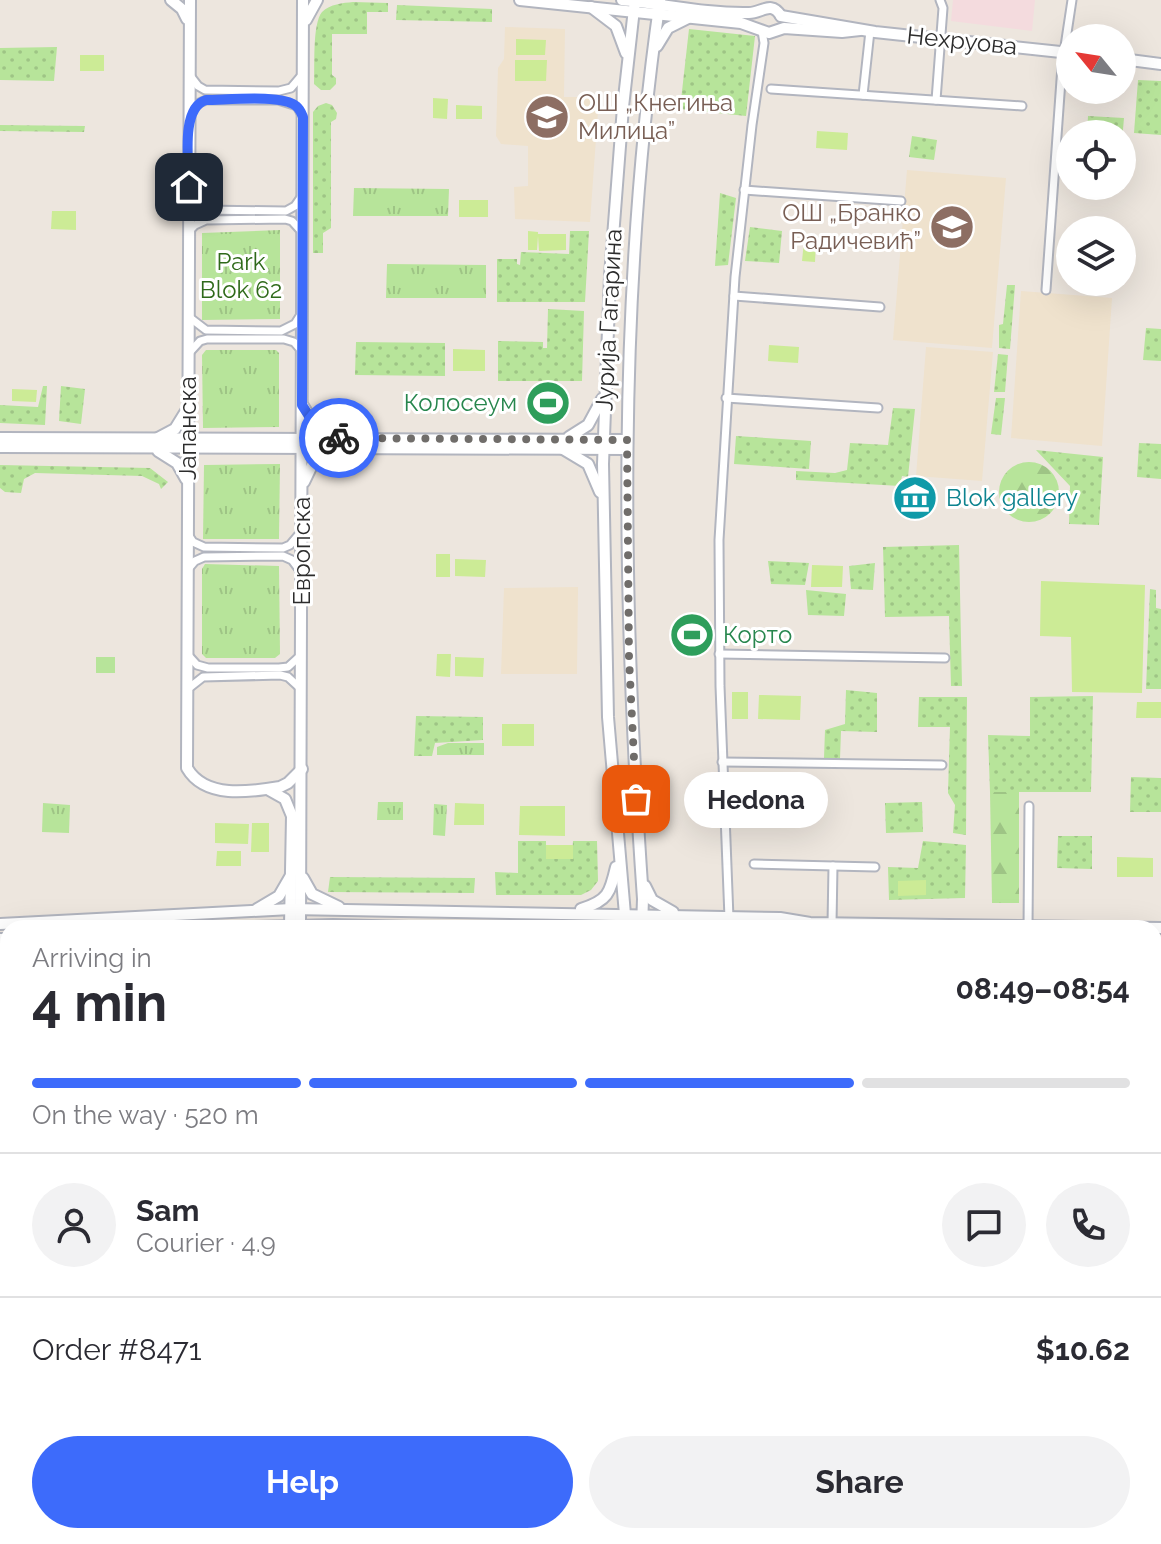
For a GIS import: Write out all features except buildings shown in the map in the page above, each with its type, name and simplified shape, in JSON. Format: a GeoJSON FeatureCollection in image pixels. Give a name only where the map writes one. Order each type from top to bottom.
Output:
{"type":"FeatureCollection","features":[{"type":"Feature","properties":{"kind":"street"},"geometry":{"type":"LineString","coordinates":[[171,0],[182,9],[189,27]]}},
{"type":"Feature","properties":{"kind":"street","name":"Јапанска"},"geometry":{"type":"LineString","coordinates":[[190,0],[187,768],[199,782],[214,790],[267,789],[285,785],[302,769]]}},
{"type":"Feature","properties":{"kind":"street","name":"Европска"},"geometry":{"type":"LineString","coordinates":[[295,920],[302,769],[303,0]]}},
{"type":"Feature","properties":{"kind":"street"},"geometry":{"type":"LineString","coordinates":[[303,30],[317,0]]}},
{"type":"Feature","properties":{"kind":"street","name":"Нехруова"},"geometry":{"type":"LineString","coordinates":[[520,0],[590,6],[659,6],[767,30],[865,30]]}},
{"type":"Feature","properties":{"kind":"street","name":"Нехруова"},"geometry":{"type":"LineString","coordinates":[[622,0],[635,4]]}},
{"type":"Feature","properties":{"kind":"street"},"geometry":{"type":"LineString","coordinates":[[652,63],[665,32],[690,13],[680,0]]}},
{"type":"Feature","properties":{"kind":"street"},"geometry":{"type":"LineString","coordinates":[[936,100],[943,8],[940,0]]}},
{"type":"Feature","properties":{"kind":"street"},"geometry":{"type":"LineString","coordinates":[[1070,24],[1072,0]]}},
{"type":"Feature","properties":{"kind":"street","name":"Јурија Гагарина"},"geometry":{"type":"LineString","coordinates":[[624,920],[608,717],[603,504],[611,263],[635,4]]}},
{"type":"Feature","properties":{"kind":"street"},"geometry":{"type":"LineString","coordinates":[[590,6],[616,26],[628,62]]}},
{"type":"Feature","properties":{"kind":"street","name":"Јурија Гагарина"},"geometry":{"type":"LineString","coordinates":[[642,920],[631,718],[627,444],[635,256],[659,6]]}},
{"type":"Feature","properties":{"kind":"street"},"geometry":{"type":"LineString","coordinates":[[767,30],[755,19],[770,7]]}},
{"type":"Feature","properties":{"kind":"street"},"geometry":{"type":"LineString","coordinates":[[729,920],[719,654],[719,540],[726,398],[744,190],[770,7]]}},
{"type":"Feature","properties":{"kind":"street","name":"Нехруова"},"geometry":{"type":"LineString","coordinates":[[690,13],[770,7],[865,30],[1056,52]]}},
{"type":"Feature","properties":{"kind":"street"},"geometry":{"type":"LineString","coordinates":[[863,95],[865,30]]}},
{"type":"Feature","properties":{"kind":"street"},"geometry":{"type":"LineString","coordinates":[[1136,61],[1161,64]]}},
{"type":"Feature","properties":{"kind":"street"},"geometry":{"type":"LineString","coordinates":[[189,75],[205,90],[279,91],[294,86],[303,72]]}},
{"type":"Feature","properties":{"kind":"street"},"geometry":{"type":"LineString","coordinates":[[771,89],[1022,106]]}},
{"type":"Feature","properties":{"kind":"street"},"geometry":{"type":"LineString","coordinates":[[189,117],[197,104],[206,100],[283,101],[297,106],[303,117]]}},
{"type":"Feature","properties":{"kind":"street"},"geometry":{"type":"LineString","coordinates":[[1046,290],[1062,104]]}},
{"type":"Feature","properties":{"kind":"street"},"geometry":{"type":"LineString","coordinates":[[744,190],[901,201]]}},
{"type":"Feature","properties":{"kind":"street"},"geometry":{"type":"LineString","coordinates":[[189,197],[202,210],[286,211],[295,206],[303,193]]}},
{"type":"Feature","properties":{"kind":"street"},"geometry":{"type":"LineString","coordinates":[[189,231],[206,220],[280,219],[292,221],[302,232]]}},
{"type":"Feature","properties":{"kind":"street"},"geometry":{"type":"LineString","coordinates":[[734,296],[880,307]]}},
{"type":"Feature","properties":{"kind":"street"},"geometry":{"type":"LineString","coordinates":[[189,317],[206,330],[281,331],[295,324],[303,312]]}},
{"type":"Feature","properties":{"kind":"street"},"geometry":{"type":"LineString","coordinates":[[189,353],[200,341],[221,339],[284,339],[294,342],[302,352]]}},
{"type":"Feature","properties":{"kind":"street"},"geometry":{"type":"LineString","coordinates":[[561,444],[588,425],[598,410],[605,385]]}},
{"type":"Feature","properties":{"kind":"street"},"geometry":{"type":"LineString","coordinates":[[726,398],[878,408]]}},
{"type":"Feature","properties":{"kind":"street"},"geometry":{"type":"LineString","coordinates":[[302,405],[316,427],[339,444]]}},
{"type":"Feature","properties":{"kind":"street"},"geometry":{"type":"LineString","coordinates":[[153,444],[175,429],[188,406]]}},
{"type":"Feature","properties":{"kind":"street"},"geometry":{"type":"LineString","coordinates":[[0,438],[153,444],[177,463],[188,486]]}},
{"type":"Feature","properties":{"kind":"street"},"geometry":{"type":"LineString","coordinates":[[302,488],[315,459],[339,444]]}},
{"type":"Feature","properties":{"kind":"street"},"geometry":{"type":"LineString","coordinates":[[561,444],[591,469],[603,504]]}},
{"type":"Feature","properties":{"kind":"street"},"geometry":{"type":"LineString","coordinates":[[0,447],[627,444]]}},
{"type":"Feature","properties":{"kind":"street"},"geometry":{"type":"LineString","coordinates":[[188,534],[193,542],[204,547],[278,548],[290,545],[302,531]]}},
{"type":"Feature","properties":{"kind":"street"},"geometry":{"type":"LineString","coordinates":[[188,570],[195,561],[204,557],[283,556],[292,560],[302,574]]}},
{"type":"Feature","properties":{"kind":"street"},"geometry":{"type":"LineString","coordinates":[[719,654],[945,658]]}},
{"type":"Feature","properties":{"kind":"street"},"geometry":{"type":"LineString","coordinates":[[188,655],[204,668],[288,667],[302,655]]}},
{"type":"Feature","properties":{"kind":"street"},"geometry":{"type":"LineString","coordinates":[[188,691],[195,681],[203,677],[280,675],[288,677],[301,689]]}},
{"type":"Feature","properties":{"kind":"street"},"geometry":{"type":"LineString","coordinates":[[722,762],[942,765]]}},
{"type":"Feature","properties":{"kind":"street","name":"Европска"},"geometry":{"type":"LineString","coordinates":[[267,789],[281,795],[291,808],[296,873]]}},
{"type":"Feature","properties":{"kind":"street"},"geometry":{"type":"LineString","coordinates":[[1028,920],[1029,806]]}},
{"type":"Feature","properties":{"kind":"street"},"geometry":{"type":"LineString","coordinates":[[571,912],[597,904],[606,897],[618,858]]}},
{"type":"Feature","properties":{"kind":"street"},"geometry":{"type":"LineString","coordinates":[[754,864],[875,867]]}},
{"type":"Feature","properties":{"kind":"street"},"geometry":{"type":"LineString","coordinates":[[832,920],[833,866]]}},
{"type":"Feature","properties":{"kind":"street"},"geometry":{"type":"LineString","coordinates":[[245,912],[258,909],[279,896],[296,873],[312,894],[348,911]]}},
{"type":"Feature","properties":{"kind":"street"},"geometry":{"type":"LineString","coordinates":[[641,876],[652,900],[667,910],[687,916]]}},
{"type":"Feature","properties":{"kind":"street"},"geometry":{"type":"LineString","coordinates":[[82,920],[296,909],[571,912],[687,916],[715,920]]}},
{"type":"Feature","properties":{"kind":"street"},"geometry":{"type":"LineString","coordinates":[[754,920],[792,920]]}},
{"type":"Feature","properties":{"kind":"shaded area"},"geometry":{"type":"Polygon","coordinates":[[[953,0],[1035,0],[1032,31],[951,21],[953,0]]]}},
{"type":"Feature","properties":{"kind":"shaded area","name":"ОШ „Кнегиња Милица”"},"geometry":{"type":"Polygon","coordinates":[[[505,27],[565,29],[564,97],[599,97],[590,222],[515,219],[514,187],[528,186],[528,146],[501,144],[496,136],[498,68],[504,59],[505,27]]]}},
{"type":"Feature","properties":{"kind":"shaded area","name":"ОШ „Бранко Радичевић”"},"geometry":{"type":"Polygon","coordinates":[[[907,170],[1006,178],[992,348],[893,340],[907,170]]]}},
{"type":"Feature","properties":{"kind":"shaded area"},"geometry":{"type":"Polygon","coordinates":[[[1021,291],[1112,298],[1102,446],[1011,438],[1021,291]]]}},
{"type":"Feature","properties":{"kind":"shaded area"},"geometry":{"type":"Polygon","coordinates":[[[926,347],[993,352],[982,481],[916,476],[926,347]]]}},
{"type":"Feature","properties":{"kind":"shaded area"},"geometry":{"type":"Polygon","coordinates":[[[578,587],[577,674],[501,674],[504,588],[578,587]]]}},
{"type":"Feature","properties":{"kind":"green space"},"geometry":{"type":"Polygon","coordinates":[[[353,2],[388,3],[388,12],[367,12],[367,34],[332,34],[332,75],[336,78],[336,84],[330,90],[321,90],[314,84],[315,36],[319,18],[329,7],[353,2]]]}},
{"type":"Feature","properties":{"kind":"green space"},"geometry":{"type":"Polygon","coordinates":[[[397,5],[492,9],[492,22],[396,20],[397,5]]]}},
{"type":"Feature","properties":{"kind":"green space"},"geometry":{"type":"Polygon","coordinates":[[[689,29],[755,36],[746,116],[680,109],[689,29]]]}},
{"type":"Feature","properties":{"kind":"green space"},"geometry":{"type":"Polygon","coordinates":[[[516,39],[546,40],[545,55],[516,55],[516,39]]]}},
{"type":"Feature","properties":{"kind":"green space"},"geometry":{"type":"Polygon","coordinates":[[[57,47],[54,81],[0,80],[0,48],[57,47]]]}},
{"type":"Feature","properties":{"kind":"green space"},"geometry":{"type":"Polygon","coordinates":[[[80,55],[104,55],[104,71],[80,71],[80,55]]]}},
{"type":"Feature","properties":{"kind":"green space"},"geometry":{"type":"Polygon","coordinates":[[[515,60],[547,60],[546,81],[515,81],[515,60]]]}},
{"type":"Feature","properties":{"kind":"green space"},"geometry":{"type":"Polygon","coordinates":[[[1138,80],[1161,81],[1161,135],[1136,133],[1138,80]]]}},
{"type":"Feature","properties":{"kind":"green space"},"geometry":{"type":"Polygon","coordinates":[[[433,98],[448,99],[447,119],[433,118],[433,98]]]}},
{"type":"Feature","properties":{"kind":"green space"},"geometry":{"type":"Polygon","coordinates":[[[326,103],[332,105],[337,113],[336,119],[331,122],[331,228],[323,233],[323,253],[313,253],[313,112],[326,103]]]}},
{"type":"Feature","properties":{"kind":"green space"},"geometry":{"type":"Polygon","coordinates":[[[456,105],[482,106],[482,119],[456,119],[456,105]]]}},
{"type":"Feature","properties":{"kind":"green space"},"geometry":{"type":"Polygon","coordinates":[[[1088,116],[1124,118],[1124,120],[1088,120],[1088,116]]]}},
{"type":"Feature","properties":{"kind":"green space"},"geometry":{"type":"Polygon","coordinates":[[[0,125],[85,126],[84,132],[0,131],[0,125]]]}},
{"type":"Feature","properties":{"kind":"green space"},"geometry":{"type":"Polygon","coordinates":[[[817,131],[848,133],[847,150],[816,148],[817,131]]]}},
{"type":"Feature","properties":{"kind":"green space"},"geometry":{"type":"Polygon","coordinates":[[[912,136],[937,140],[934,160],[909,157],[912,136]]]}},
{"type":"Feature","properties":{"kind":"green space"},"geometry":{"type":"Polygon","coordinates":[[[354,188],[449,189],[448,216],[353,216],[354,188]]]}},
{"type":"Feature","properties":{"kind":"green space"},"geometry":{"type":"Polygon","coordinates":[[[720,193],[736,198],[728,265],[715,266],[720,193]]]}},
{"type":"Feature","properties":{"kind":"green space"},"geometry":{"type":"Polygon","coordinates":[[[459,200],[488,200],[488,217],[459,217],[459,200]]]}},
{"type":"Feature","properties":{"kind":"green space"},"geometry":{"type":"Polygon","coordinates":[[[52,211],[76,211],[76,230],[51,229],[52,211]]]}},
{"type":"Feature","properties":{"kind":"green space"},"geometry":{"type":"Polygon","coordinates":[[[750,227],[782,231],[779,263],[745,261],[750,227]]]}},
{"type":"Feature","properties":{"kind":"green space","name":"Park Blok 62"},"geometry":{"type":"Polygon","coordinates":[[[280,230],[280,319],[202,320],[202,233],[280,230]]]}},
{"type":"Feature","properties":{"kind":"green space"},"geometry":{"type":"Polygon","coordinates":[[[528,231],[566,234],[566,250],[539,251],[538,236],[537,250],[528,250],[528,231]]]}},
{"type":"Feature","properties":{"kind":"green space"},"geometry":{"type":"Polygon","coordinates":[[[570,231],[589,231],[585,302],[497,302],[497,259],[517,259],[520,265],[521,252],[569,254],[570,231]]]}},
{"type":"Feature","properties":{"kind":"green space"},"geometry":{"type":"Polygon","coordinates":[[[804,241],[816,242],[815,262],[802,261],[804,241]]]}},
{"type":"Feature","properties":{"kind":"green space"},"geometry":{"type":"Polygon","coordinates":[[[387,264],[486,265],[486,298],[386,298],[387,264]]]}},
{"type":"Feature","properties":{"kind":"green space"},"geometry":{"type":"Polygon","coordinates":[[[1007,285],[1015,285],[1010,349],[999,348],[999,325],[1003,324],[1007,285]]]}},
{"type":"Feature","properties":{"kind":"green space"},"geometry":{"type":"Polygon","coordinates":[[[548,309],[584,311],[582,381],[498,381],[498,341],[543,342],[543,348],[547,348],[548,309]]]}},
{"type":"Feature","properties":{"kind":"green space"},"geometry":{"type":"Polygon","coordinates":[[[1146,328],[1161,329],[1161,361],[1143,360],[1146,328]]]}},
{"type":"Feature","properties":{"kind":"green space"},"geometry":{"type":"Polygon","coordinates":[[[356,342],[445,343],[445,376],[355,375],[356,342]]]}},
{"type":"Feature","properties":{"kind":"green space"},"geometry":{"type":"Polygon","coordinates":[[[769,345],[799,347],[798,363],[768,361],[769,345]]]}},
{"type":"Feature","properties":{"kind":"green space"},"geometry":{"type":"Polygon","coordinates":[[[453,349],[485,350],[485,371],[453,371],[453,349]]]}},
{"type":"Feature","properties":{"kind":"green space"},"geometry":{"type":"Polygon","coordinates":[[[206,350],[276,350],[279,353],[279,427],[203,428],[202,355],[206,350]]]}},
{"type":"Feature","properties":{"kind":"green space"},"geometry":{"type":"Polygon","coordinates":[[[998,354],[1008,355],[1005,392],[994,392],[998,354]]]}},
{"type":"Feature","properties":{"kind":"green space"},"geometry":{"type":"Polygon","coordinates":[[[43,386],[47,386],[45,425],[0,423],[0,405],[38,407],[43,386]]]}},
{"type":"Feature","properties":{"kind":"green space"},"geometry":{"type":"Polygon","coordinates":[[[61,386],[85,389],[81,424],[59,421],[61,386]]]}},
{"type":"Feature","properties":{"kind":"green space"},"geometry":{"type":"Polygon","coordinates":[[[12,389],[37,390],[36,402],[12,401],[12,389]]]}},
{"type":"Feature","properties":{"kind":"green space"},"geometry":{"type":"Polygon","coordinates":[[[996,398],[1005,398],[1001,435],[991,434],[996,398]]]}},
{"type":"Feature","properties":{"kind":"green space"},"geometry":{"type":"Polygon","coordinates":[[[328,405],[336,406],[339,414],[348,420],[346,427],[332,426],[320,420],[328,405]]]}},
{"type":"Feature","properties":{"kind":"green space"},"geometry":{"type":"Polygon","coordinates":[[[893,408],[915,409],[908,477],[902,476],[900,486],[796,480],[796,471],[835,473],[847,470],[850,443],[888,445],[893,408]]]}},
{"type":"Feature","properties":{"kind":"green space"},"geometry":{"type":"Polygon","coordinates":[[[736,436],[811,441],[809,469],[734,464],[736,436]]]}},
{"type":"Feature","properties":{"kind":"green space"},"geometry":{"type":"Polygon","coordinates":[[[1139,443],[1161,444],[1161,479],[1137,477],[1139,443]]]}},
{"type":"Feature","properties":{"kind":"green space"},"geometry":{"type":"Polygon","coordinates":[[[1036,450],[1103,457],[1099,525],[1069,524],[1070,486],[1036,450]]]}},
{"type":"Feature","properties":{"kind":"green space"},"geometry":{"type":"Polygon","coordinates":[[[1029,462],[1040,464],[1050,471],[1057,481],[1057,503],[1050,513],[1040,520],[1029,522],[1018,520],[1008,513],[1001,503],[999,492],[1001,481],[1008,471],[1018,464],[1029,462]]]}},
{"type":"Feature","properties":{"kind":"green space"},"geometry":{"type":"Polygon","coordinates":[[[280,464],[279,539],[203,539],[204,465],[280,464]]]}},
{"type":"Feature","properties":{"kind":"green space"},"geometry":{"type":"Polygon","coordinates":[[[0,465],[150,468],[168,482],[161,489],[159,484],[142,476],[35,473],[24,479],[21,493],[5,492],[0,488],[0,465]]]}},
{"type":"Feature","properties":{"kind":"green space"},"geometry":{"type":"Polygon","coordinates":[[[959,545],[962,686],[951,686],[949,616],[885,617],[883,547],[959,545]]]}},
{"type":"Feature","properties":{"kind":"green space"},"geometry":{"type":"Polygon","coordinates":[[[436,554],[450,554],[450,577],[436,577],[436,554]]]}},
{"type":"Feature","properties":{"kind":"green space"},"geometry":{"type":"Polygon","coordinates":[[[455,559],[486,560],[485,577],[455,576],[455,559]]]}},
{"type":"Feature","properties":{"kind":"green space"},"geometry":{"type":"Polygon","coordinates":[[[768,561],[809,563],[805,585],[771,584],[768,561]]]}},
{"type":"Feature","properties":{"kind":"green space"},"geometry":{"type":"Polygon","coordinates":[[[875,563],[873,590],[851,589],[849,566],[875,563]]]}},
{"type":"Feature","properties":{"kind":"green space"},"geometry":{"type":"Polygon","coordinates":[[[205,564],[279,566],[280,654],[275,658],[206,658],[202,654],[202,569],[205,564]]]}},
{"type":"Feature","properties":{"kind":"green space"},"geometry":{"type":"Polygon","coordinates":[[[812,565],[843,566],[842,587],[811,587],[812,565]]]}},
{"type":"Feature","properties":{"kind":"green space"},"geometry":{"type":"Polygon","coordinates":[[[1041,581],[1145,585],[1142,693],[1072,692],[1071,637],[1040,636],[1041,581]]]}},
{"type":"Feature","properties":{"kind":"green space"},"geometry":{"type":"Polygon","coordinates":[[[1150,589],[1156,590],[1156,608],[1161,609],[1161,689],[1146,689],[1150,589]]]}},
{"type":"Feature","properties":{"kind":"green space"},"geometry":{"type":"Polygon","coordinates":[[[806,590],[846,594],[844,616],[808,615],[806,590]]]}},
{"type":"Feature","properties":{"kind":"green space"},"geometry":{"type":"Polygon","coordinates":[[[437,654],[451,654],[450,677],[436,676],[437,654]]]}},
{"type":"Feature","properties":{"kind":"green space"},"geometry":{"type":"Polygon","coordinates":[[[96,657],[115,657],[115,673],[96,673],[96,657]]]}},
{"type":"Feature","properties":{"kind":"green space"},"geometry":{"type":"Polygon","coordinates":[[[455,657],[484,658],[483,677],[455,676],[455,657]]]}},
{"type":"Feature","properties":{"kind":"green space"},"geometry":{"type":"Polygon","coordinates":[[[846,690],[877,693],[877,732],[841,731],[840,759],[824,758],[825,730],[845,724],[846,690]]]}},
{"type":"Feature","properties":{"kind":"green space"},"geometry":{"type":"Polygon","coordinates":[[[732,692],[748,692],[748,719],[732,719],[732,692]]]}},
{"type":"Feature","properties":{"kind":"green space"},"geometry":{"type":"Polygon","coordinates":[[[759,695],[801,696],[800,720],[758,719],[759,695]]]}},
{"type":"Feature","properties":{"kind":"green space"},"geometry":{"type":"Polygon","coordinates":[[[1093,696],[1091,792],[990,792],[988,735],[1030,736],[1030,697],[1093,696]]]}},
{"type":"Feature","properties":{"kind":"green space"},"geometry":{"type":"Polygon","coordinates":[[[919,697],[967,697],[966,835],[953,833],[955,805],[948,793],[950,727],[918,727],[919,697]]]}},
{"type":"Feature","properties":{"kind":"green space"},"geometry":{"type":"Polygon","coordinates":[[[1137,702],[1161,702],[1161,718],[1136,718],[1137,702]]]}},
{"type":"Feature","properties":{"kind":"green space"},"geometry":{"type":"Polygon","coordinates":[[[416,716],[483,717],[483,740],[435,743],[432,756],[414,756],[416,716]]]}},
{"type":"Feature","properties":{"kind":"green space"},"geometry":{"type":"Polygon","coordinates":[[[502,724],[534,724],[534,746],[502,746],[502,724]]]}},
{"type":"Feature","properties":{"kind":"green space"},"geometry":{"type":"Polygon","coordinates":[[[448,743],[484,743],[484,755],[437,755],[437,747],[448,743]]]}},
{"type":"Feature","properties":{"kind":"green space"},"geometry":{"type":"Polygon","coordinates":[[[1131,777],[1161,778],[1161,812],[1130,812],[1131,777]]]}},
{"type":"Feature","properties":{"kind":"green space"},"geometry":{"type":"Polygon","coordinates":[[[990,792],[1019,792],[1019,903],[992,903],[990,792]]]}},
{"type":"Feature","properties":{"kind":"green space"},"geometry":{"type":"Polygon","coordinates":[[[792,800],[821,800],[821,814],[792,814],[792,800]]]}},
{"type":"Feature","properties":{"kind":"green space"},"geometry":{"type":"Polygon","coordinates":[[[378,802],[403,802],[403,820],[377,820],[378,802]]]}},
{"type":"Feature","properties":{"kind":"green space"},"geometry":{"type":"Polygon","coordinates":[[[922,802],[923,832],[886,833],[885,803],[922,802]]]}},
{"type":"Feature","properties":{"kind":"green space"},"geometry":{"type":"Polygon","coordinates":[[[43,803],[70,805],[69,833],[42,832],[43,803]]]}},
{"type":"Feature","properties":{"kind":"green space"},"geometry":{"type":"Polygon","coordinates":[[[455,803],[484,804],[484,825],[454,825],[455,803]]]}},
{"type":"Feature","properties":{"kind":"green space"},"geometry":{"type":"Polygon","coordinates":[[[434,804],[447,805],[445,836],[433,835],[434,804]]]}},
{"type":"Feature","properties":{"kind":"green space"},"geometry":{"type":"Polygon","coordinates":[[[520,806],[565,806],[565,836],[519,835],[520,806]]]}},
{"type":"Feature","properties":{"kind":"green space"},"geometry":{"type":"Polygon","coordinates":[[[215,823],[249,824],[248,844],[215,843],[215,823]]]}},
{"type":"Feature","properties":{"kind":"green space"},"geometry":{"type":"Polygon","coordinates":[[[252,823],[269,823],[269,852],[251,852],[252,823]]]}},
{"type":"Feature","properties":{"kind":"green space"},"geometry":{"type":"Polygon","coordinates":[[[1058,836],[1092,836],[1092,869],[1057,868],[1058,836]]]}},
{"type":"Feature","properties":{"kind":"green space"},"geometry":{"type":"Polygon","coordinates":[[[518,841],[546,841],[546,859],[572,859],[573,841],[597,841],[598,881],[591,890],[581,895],[496,895],[495,872],[518,873],[518,841]]]}},
{"type":"Feature","properties":{"kind":"green space"},"geometry":{"type":"Polygon","coordinates":[[[923,841],[966,845],[965,898],[889,900],[888,867],[918,868],[923,841]]]}},
{"type":"Feature","properties":{"kind":"green space"},"geometry":{"type":"Polygon","coordinates":[[[546,845],[573,845],[573,859],[546,859],[546,845]]]}},
{"type":"Feature","properties":{"kind":"green space"},"geometry":{"type":"Polygon","coordinates":[[[217,851],[241,851],[241,866],[216,866],[217,851]]]}},
{"type":"Feature","properties":{"kind":"green space"},"geometry":{"type":"Polygon","coordinates":[[[1117,857],[1153,858],[1153,877],[1117,877],[1117,857]]]}},
{"type":"Feature","properties":{"kind":"green space"},"geometry":{"type":"Polygon","coordinates":[[[330,877],[475,878],[474,893],[328,892],[330,877]]]}},
{"type":"Feature","properties":{"kind":"green space"},"geometry":{"type":"Polygon","coordinates":[[[926,880],[926,895],[898,896],[898,881],[926,880]]]}},
{"type":"Feature","properties":{"kind":"way so far"},"geometry":{"type":"LineString","coordinates":[[339,438],[627,440],[629,658],[636,799]]}},
{"type":"Feature","properties":{"kind":"place","name":"ОШ „Кнегиња Милица”"},"geometry":{"type":"Point","coordinates":[547,117]}},
{"type":"Feature","properties":{"kind":"place","name":"ОШ „Бранко Радичевић”"},"geometry":{"type":"Point","coordinates":[952,227]}},
{"type":"Feature","properties":{"kind":"place","name":"Колосеум"},"geometry":{"type":"Point","coordinates":[548,403]}},
{"type":"Feature","properties":{"kind":"place","name":"Blok gallery"},"geometry":{"type":"Point","coordinates":[915,498]}},
{"type":"Feature","properties":{"kind":"place","name":"Корто"},"geometry":{"type":"Point","coordinates":[692,635]}},
{"type":"Feature","properties":{"kind":"place","name":"Hedona"},"geometry":{"type":"Point","coordinates":[636,799]}},
{"type":"Feature","properties":{"kind":"route"},"geometry":{"type":"LineString","coordinates":[[189,187],[189,117],[193,107],[201,101],[278,100],[291,103],[301,111],[302,405],[316,427],[339,438]]}}]}
